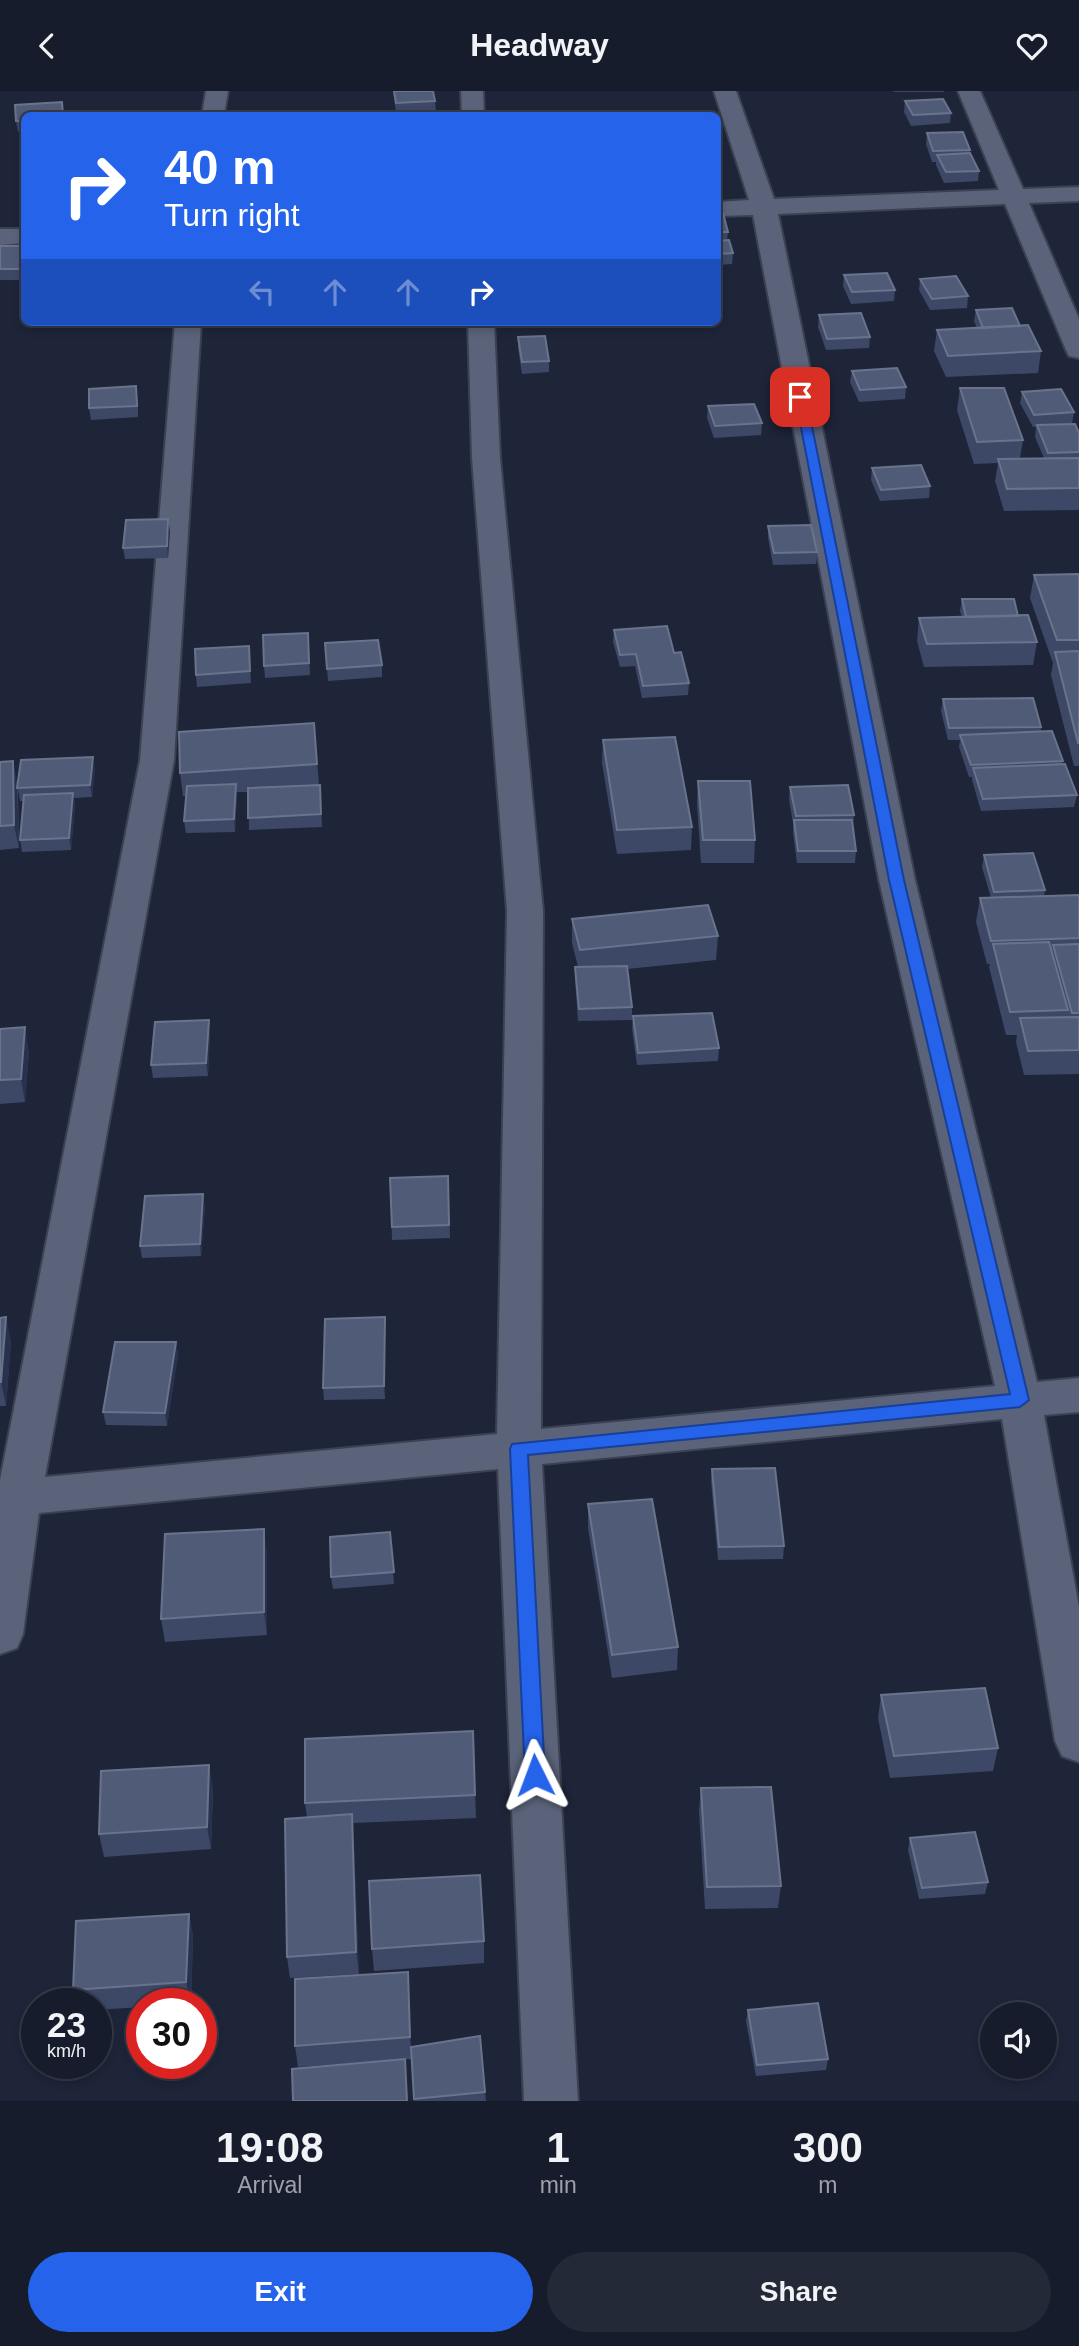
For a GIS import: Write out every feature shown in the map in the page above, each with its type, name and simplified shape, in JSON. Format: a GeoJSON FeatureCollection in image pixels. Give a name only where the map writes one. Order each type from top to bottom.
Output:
{"type":"FeatureCollection","features":[{"type":"Feature","properties":{"kind":"street"},"geometry":{"type":"LineString","coordinates":[[214,112],[217,91]]}},
{"type":"Feature","properties":{"kind":"street"},"geometry":{"type":"LineString","coordinates":[[472,91],[473,112]]}},
{"type":"Feature","properties":{"kind":"street"},"geometry":{"type":"LineString","coordinates":[[725,91],[764,207],[897,880],[1020,1400],[1079,1741]]}},
{"type":"Feature","properties":{"kind":"street"},"geometry":{"type":"LineString","coordinates":[[969,91],[1079,350]]}},
{"type":"Feature","properties":{"kind":"street"},"geometry":{"type":"LineString","coordinates":[[721,209],[1079,194]]}},
{"type":"Feature","properties":{"kind":"street"},"geometry":{"type":"LineString","coordinates":[[0,237],[21,236]]}},
{"type":"Feature","properties":{"kind":"street"},"geometry":{"type":"LineString","coordinates":[[0,1634],[10,1498],[157,760],[188,326]]}},
{"type":"Feature","properties":{"kind":"street"},"geometry":{"type":"LineString","coordinates":[[481,326],[486,458],[525,911],[519,1449],[551,2101]]}},
{"type":"Feature","properties":{"kind":"street"},"geometry":{"type":"LineString","coordinates":[[10,1498],[1079,1395]]}},
{"type":"Feature","properties":{"kind":"building"},"geometry":{"type":"Polygon","coordinates":[[[394,91],[433,91],[435,101],[396,103],[394,91]]]}},
{"type":"Feature","properties":{"kind":"building"},"geometry":{"type":"Polygon","coordinates":[[[943,99],[951,113],[913,115],[905,101],[943,99]]]}},
{"type":"Feature","properties":{"kind":"building"},"geometry":{"type":"Polygon","coordinates":[[[62,102],[63,112],[21,112],[21,121],[16,121],[15,105],[62,102]]]}},
{"type":"Feature","properties":{"kind":"building"},"geometry":{"type":"Polygon","coordinates":[[[963,132],[970,150],[933,151],[927,133],[963,132]]]}},
{"type":"Feature","properties":{"kind":"building"},"geometry":{"type":"Polygon","coordinates":[[[970,153],[979,171],[946,172],[937,155],[970,153]]]}},
{"type":"Feature","properties":{"kind":"building"},"geometry":{"type":"Polygon","coordinates":[[[721,213],[723,213],[728,232],[721,232],[721,213]]]}},
{"type":"Feature","properties":{"kind":"building"},"geometry":{"type":"Polygon","coordinates":[[[729,240],[733,253],[721,254],[721,241],[729,240]]]}},
{"type":"Feature","properties":{"kind":"building"},"geometry":{"type":"Polygon","coordinates":[[[0,246],[21,246],[21,269],[0,269],[0,246]]]}},
{"type":"Feature","properties":{"kind":"building"},"geometry":{"type":"Polygon","coordinates":[[[887,273],[895,290],[852,292],[844,275],[887,273]]]}},
{"type":"Feature","properties":{"kind":"building"},"geometry":{"type":"Polygon","coordinates":[[[956,276],[968,296],[932,299],[920,279],[956,276]]]}},
{"type":"Feature","properties":{"kind":"building"},"geometry":{"type":"Polygon","coordinates":[[[1012,308],[1020,326],[983,328],[976,310],[1012,308]]]}},
{"type":"Feature","properties":{"kind":"building"},"geometry":{"type":"Polygon","coordinates":[[[861,313],[870,337],[827,339],[819,315],[861,313]]]}},
{"type":"Feature","properties":{"kind":"building"},"geometry":{"type":"Polygon","coordinates":[[[1028,325],[1041,351],[948,356],[937,330],[1028,325]]]}},
{"type":"Feature","properties":{"kind":"building"},"geometry":{"type":"Polygon","coordinates":[[[545,336],[549,361],[522,362],[518,337],[545,336]]]}},
{"type":"Feature","properties":{"kind":"building"},"geometry":{"type":"Polygon","coordinates":[[[897,368],[906,387],[860,390],[852,371],[897,368]]]}},
{"type":"Feature","properties":{"kind":"building"},"geometry":{"type":"Polygon","coordinates":[[[136,386],[137,406],[89,408],[89,389],[136,386]]]}},
{"type":"Feature","properties":{"kind":"building"},"geometry":{"type":"Polygon","coordinates":[[[960,388],[1004,388],[1023,440],[977,442],[960,388]]]}},
{"type":"Feature","properties":{"kind":"building"},"geometry":{"type":"Polygon","coordinates":[[[1061,389],[1074,412],[1034,415],[1022,392],[1061,389]]]}},
{"type":"Feature","properties":{"kind":"building"},"geometry":{"type":"Polygon","coordinates":[[[754,404],[762,423],[715,426],[708,406],[754,404]]]}},
{"type":"Feature","properties":{"kind":"building"},"geometry":{"type":"Polygon","coordinates":[[[1075,424],[1079,433],[1079,452],[1048,453],[1037,425],[1075,424]]]}},
{"type":"Feature","properties":{"kind":"building"},"geometry":{"type":"Polygon","coordinates":[[[1079,458],[1079,488],[1007,489],[998,459],[1079,458]]]}},
{"type":"Feature","properties":{"kind":"building"},"geometry":{"type":"Polygon","coordinates":[[[921,465],[930,486],[881,490],[872,468],[921,465]]]}},
{"type":"Feature","properties":{"kind":"building"},"geometry":{"type":"Polygon","coordinates":[[[168,519],[167,546],[123,548],[126,520],[168,519]]]}},
{"type":"Feature","properties":{"kind":"building"},"geometry":{"type":"Polygon","coordinates":[[[811,525],[817,552],[774,553],[768,526],[811,525]]]}},
{"type":"Feature","properties":{"kind":"building"},"geometry":{"type":"Polygon","coordinates":[[[1079,574],[1079,640],[1057,640],[1034,575],[1079,574]]]}},
{"type":"Feature","properties":{"kind":"building"},"geometry":{"type":"Polygon","coordinates":[[[962,599],[1014,599],[1018,616],[966,617],[962,599]]]}},
{"type":"Feature","properties":{"kind":"building"},"geometry":{"type":"Polygon","coordinates":[[[1028,615],[1037,642],[927,644],[919,618],[1028,615]]]}},
{"type":"Feature","properties":{"kind":"building"},"geometry":{"type":"Polygon","coordinates":[[[667,626],[674,653],[681,652],[689,683],[643,686],[636,654],[620,655],[614,630],[667,626]]]}},
{"type":"Feature","properties":{"kind":"building"},"geometry":{"type":"Polygon","coordinates":[[[308,633],[309,663],[264,666],[263,635],[308,633]]]}},
{"type":"Feature","properties":{"kind":"building"},"geometry":{"type":"Polygon","coordinates":[[[378,640],[382,665],[327,669],[325,643],[378,640]]]}},
{"type":"Feature","properties":{"kind":"building"},"geometry":{"type":"Polygon","coordinates":[[[249,646],[250,671],[196,675],[195,649],[249,646]]]}},
{"type":"Feature","properties":{"kind":"building"},"geometry":{"type":"Polygon","coordinates":[[[1079,651],[1079,743],[1078,743],[1055,652],[1079,651]]]}},
{"type":"Feature","properties":{"kind":"building"},"geometry":{"type":"Polygon","coordinates":[[[1033,698],[1041,727],[949,728],[943,699],[1033,698]]]}},
{"type":"Feature","properties":{"kind":"building"},"geometry":{"type":"Polygon","coordinates":[[[314,723],[317,764],[180,773],[179,732],[314,723]]]}},
{"type":"Feature","properties":{"kind":"building"},"geometry":{"type":"Polygon","coordinates":[[[1052,731],[1063,761],[971,765],[960,735],[1052,731]]]}},
{"type":"Feature","properties":{"kind":"building"},"geometry":{"type":"Polygon","coordinates":[[[675,737],[692,827],[617,830],[603,740],[675,737]]]}},
{"type":"Feature","properties":{"kind":"building"},"geometry":{"type":"Polygon","coordinates":[[[93,757],[90,785],[17,788],[21,760],[93,757]]]}},
{"type":"Feature","properties":{"kind":"building"},"geometry":{"type":"Polygon","coordinates":[[[13,761],[14,825],[0,826],[0,762],[13,761]]]}},
{"type":"Feature","properties":{"kind":"building"},"geometry":{"type":"Polygon","coordinates":[[[1065,764],[1077,795],[983,799],[973,768],[1065,764]]]}},
{"type":"Feature","properties":{"kind":"building"},"geometry":{"type":"Polygon","coordinates":[[[698,781],[750,781],[755,840],[703,840],[698,781]]]}},
{"type":"Feature","properties":{"kind":"building"},"geometry":{"type":"Polygon","coordinates":[[[236,784],[234,819],[184,821],[187,786],[236,784]]]}},
{"type":"Feature","properties":{"kind":"building"},"geometry":{"type":"Polygon","coordinates":[[[320,785],[321,814],[248,818],[248,788],[320,785]]]}},
{"type":"Feature","properties":{"kind":"building"},"geometry":{"type":"Polygon","coordinates":[[[848,785],[854,815],[796,816],[790,787],[848,785]]]}},
{"type":"Feature","properties":{"kind":"building"},"geometry":{"type":"Polygon","coordinates":[[[73,793],[69,838],[20,840],[24,795],[73,793]]]}},
{"type":"Feature","properties":{"kind":"building"},"geometry":{"type":"Polygon","coordinates":[[[794,820],[852,820],[856,851],[798,851],[794,820]]]}},
{"type":"Feature","properties":{"kind":"building"},"geometry":{"type":"Polygon","coordinates":[[[1033,853],[1045,890],[994,892],[984,855],[1033,853]]]}},
{"type":"Feature","properties":{"kind":"building"},"geometry":{"type":"Polygon","coordinates":[[[1079,895],[1079,938],[991,941],[980,898],[1079,895]]]}},
{"type":"Feature","properties":{"kind":"building"},"geometry":{"type":"Polygon","coordinates":[[[708,905],[718,936],[580,950],[572,919],[708,905]]]}},
{"type":"Feature","properties":{"kind":"building"},"geometry":{"type":"Polygon","coordinates":[[[1049,942],[1068,1010],[1010,1012],[993,944],[1049,942]]]}},
{"type":"Feature","properties":{"kind":"building"},"geometry":{"type":"Polygon","coordinates":[[[1079,944],[1079,1013],[1072,1013],[1053,945],[1079,944]]]}},
{"type":"Feature","properties":{"kind":"building"},"geometry":{"type":"Polygon","coordinates":[[[627,966],[632,1007],[579,1009],[575,967],[627,966]]]}},
{"type":"Feature","properties":{"kind":"building"},"geometry":{"type":"Polygon","coordinates":[[[712,1013],[719,1048],[638,1053],[633,1016],[712,1013]]]}},
{"type":"Feature","properties":{"kind":"building"},"geometry":{"type":"Polygon","coordinates":[[[1079,1017],[1079,1050],[1028,1051],[1020,1018],[1079,1017]]]}},
{"type":"Feature","properties":{"kind":"building"},"geometry":{"type":"Polygon","coordinates":[[[209,1020],[206,1063],[151,1065],[155,1022],[209,1020]]]}},
{"type":"Feature","properties":{"kind":"building"},"geometry":{"type":"Polygon","coordinates":[[[25,1027],[21,1079],[0,1080],[0,1029],[25,1027]]]}},
{"type":"Feature","properties":{"kind":"building"},"geometry":{"type":"Polygon","coordinates":[[[448,1176],[449,1225],[392,1227],[390,1178],[448,1176]]]}},
{"type":"Feature","properties":{"kind":"building"},"geometry":{"type":"Polygon","coordinates":[[[203,1194],[200,1244],[140,1246],[145,1196],[203,1194]]]}},
{"type":"Feature","properties":{"kind":"building"},"geometry":{"type":"Polygon","coordinates":[[[6,1317],[1,1382],[0,1382],[0,1318],[6,1317]]]}},
{"type":"Feature","properties":{"kind":"building"},"geometry":{"type":"Polygon","coordinates":[[[385,1317],[384,1386],[323,1388],[325,1319],[385,1317]]]}},
{"type":"Feature","properties":{"kind":"building"},"geometry":{"type":"Polygon","coordinates":[[[115,1342],[176,1342],[165,1413],[103,1412],[115,1342]]]}},
{"type":"Feature","properties":{"kind":"building"},"geometry":{"type":"Polygon","coordinates":[[[775,1468],[784,1546],[719,1547],[712,1469],[775,1468]]]}},
{"type":"Feature","properties":{"kind":"building"},"geometry":{"type":"Polygon","coordinates":[[[652,1499],[678,1647],[612,1655],[588,1504],[652,1499]]]}},
{"type":"Feature","properties":{"kind":"building"},"geometry":{"type":"Polygon","coordinates":[[[264,1529],[264,1612],[161,1619],[165,1534],[264,1529]]]}},
{"type":"Feature","properties":{"kind":"building"},"geometry":{"type":"Polygon","coordinates":[[[390,1532],[394,1572],[331,1577],[330,1537],[390,1532]]]}},
{"type":"Feature","properties":{"kind":"building"},"geometry":{"type":"Polygon","coordinates":[[[985,1688],[998,1748],[894,1756],[881,1695],[985,1688]]]}},
{"type":"Feature","properties":{"kind":"building"},"geometry":{"type":"Polygon","coordinates":[[[473,1731],[475,1795],[305,1803],[305,1739],[473,1731]]]}},
{"type":"Feature","properties":{"kind":"building"},"geometry":{"type":"Polygon","coordinates":[[[209,1765],[207,1827],[99,1834],[101,1771],[209,1765]]]}},
{"type":"Feature","properties":{"kind":"building"},"geometry":{"type":"Polygon","coordinates":[[[771,1787],[781,1886],[707,1887],[701,1788],[771,1787]]]}},
{"type":"Feature","properties":{"kind":"building"},"geometry":{"type":"Polygon","coordinates":[[[352,1814],[356,1952],[287,1957],[285,1819],[352,1814]]]}},
{"type":"Feature","properties":{"kind":"building"},"geometry":{"type":"Polygon","coordinates":[[[975,1832],[988,1882],[922,1888],[910,1838],[975,1832]]]}},
{"type":"Feature","properties":{"kind":"building"},"geometry":{"type":"Polygon","coordinates":[[[480,1875],[484,1941],[372,1949],[369,1881],[480,1875]]]}},
{"type":"Feature","properties":{"kind":"building"},"geometry":{"type":"Polygon","coordinates":[[[189,1914],[186,1982],[73,1988],[76,1921],[189,1914]]]}},
{"type":"Feature","properties":{"kind":"building"},"geometry":{"type":"Polygon","coordinates":[[[408,1972],[410,2037],[295,2046],[295,1979],[408,1972]]]}},
{"type":"Feature","properties":{"kind":"building"},"geometry":{"type":"Polygon","coordinates":[[[818,2003],[828,2059],[757,2065],[748,2010],[818,2003]]]}},
{"type":"Feature","properties":{"kind":"building"},"geometry":{"type":"Polygon","coordinates":[[[480,2036],[485,2092],[414,2099],[411,2047],[480,2036]]]}},
{"type":"Feature","properties":{"kind":"building"},"geometry":{"type":"Polygon","coordinates":[[[405,2059],[407,2101],[293,2101],[292,2069],[405,2059]]]}},
{"type":"Feature","properties":{"kind":"route"},"geometry":{"type":"LineString","coordinates":[[535,1775],[519,1449],[1020,1400],[897,880],[800,397]]}}]}
